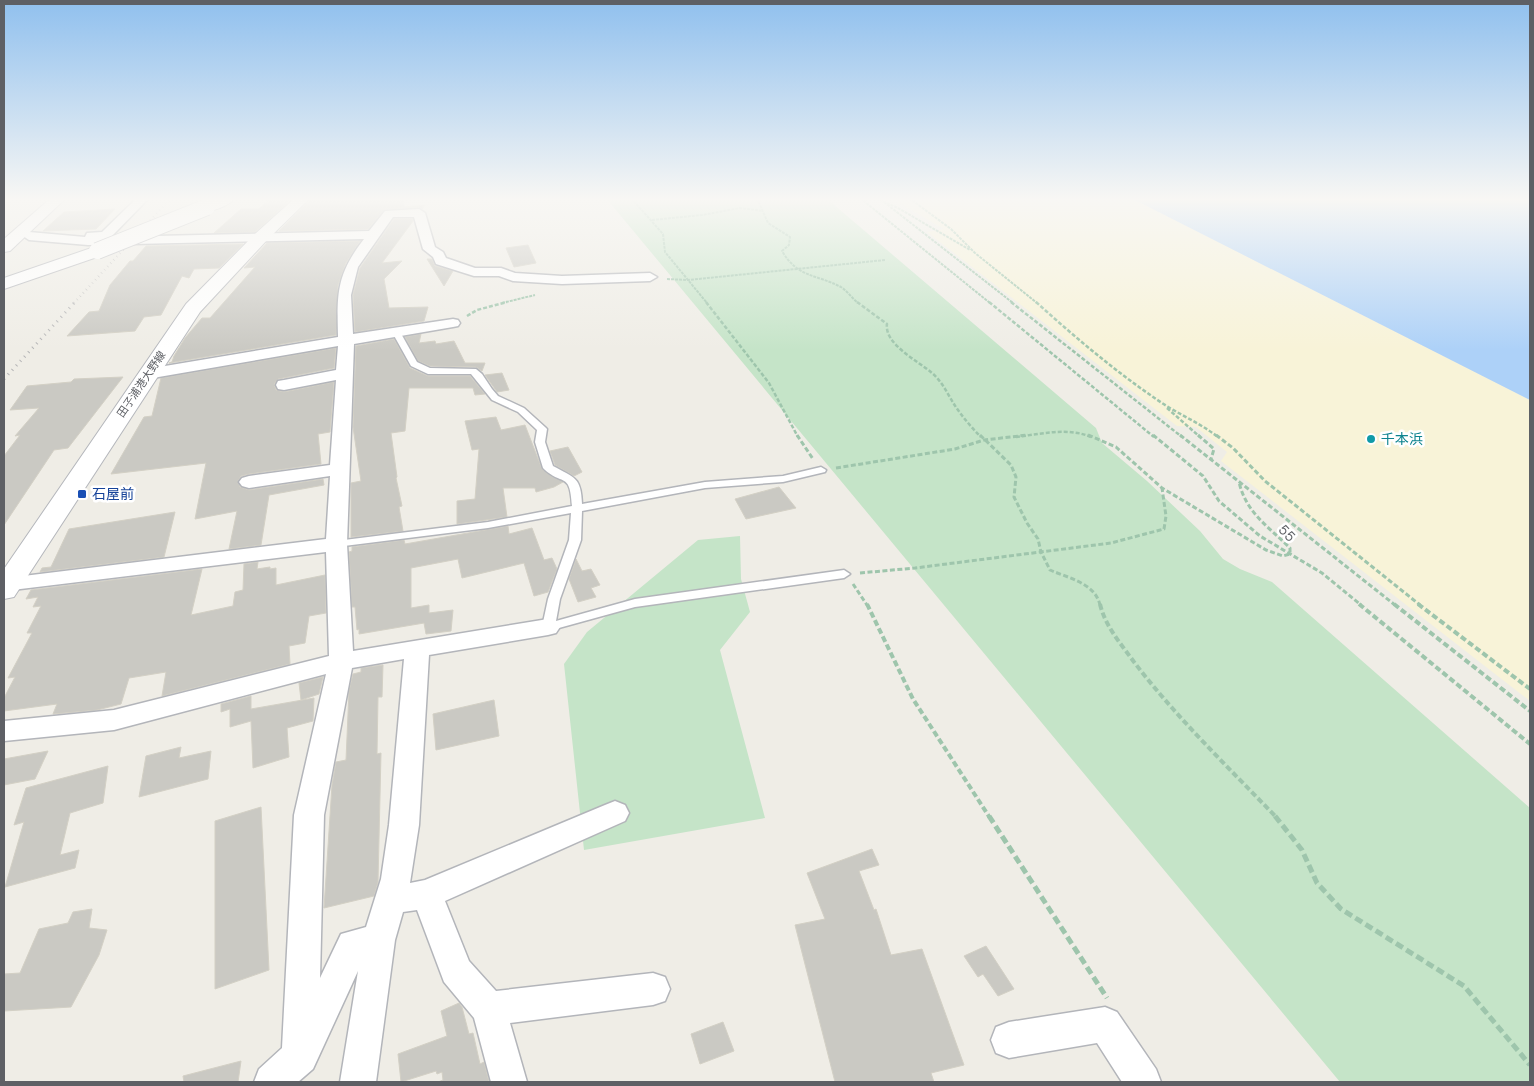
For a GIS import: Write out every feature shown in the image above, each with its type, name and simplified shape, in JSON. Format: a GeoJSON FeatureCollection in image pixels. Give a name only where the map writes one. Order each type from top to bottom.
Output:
{"type":"FeatureCollection","features":[{"type":"Feature","properties":{"kind":"main road"},"geometry":{"type":"LineString","coordinates":[[4,284],[103,249]]}},
{"type":"Feature","properties":{"kind":"main road","name":"田子浦港大野線"},"geometry":{"type":"LineString","coordinates":[[5,588],[147,374],[194,308],[250,249]]}},
{"type":"Feature","properties":{"kind":"street"},"geometry":{"type":"LineString","coordinates":[[300,1056],[308,815],[341,661],[336,544],[346,340],[344,295],[351,267],[364,249]]}},
{"type":"Feature","properties":{"kind":"street"},"geometry":{"type":"LineString","coordinates":[[429,249],[438,255],[441,261],[474,272],[501,272],[513,277],[562,280],[616,276],[650,277]]}},
{"type":"Feature","properties":{"kind":"street"},"geometry":{"type":"LineString","coordinates":[[147,374],[453,323]]}},
{"type":"Feature","properties":{"kind":"street"},"geometry":{"type":"LineString","coordinates":[[284,385],[344,374]]}},
{"type":"Feature","properties":{"kind":"street"},"geometry":{"type":"LineString","coordinates":[[249,482],[340,469]]}},
{"type":"Feature","properties":{"kind":"street"},"geometry":{"type":"LineString","coordinates":[[5,588],[336,544]]}},
{"type":"Feature","properties":{"kind":"street"},"geometry":{"type":"LineString","coordinates":[[4,731],[114,720],[341,661],[548,627]]}},
{"type":"Feature","properties":{"kind":"street"},"geometry":{"type":"LineString","coordinates":[[358,1082],[379,940],[396,879],[404,825],[417,648]]}},
{"type":"Feature","properties":{"kind":"street"},"geometry":{"type":"LineString","coordinates":[[390,900],[427,894],[616,813]]}},
{"type":"Feature","properties":{"kind":"street"},"geometry":{"type":"LineString","coordinates":[[427,894],[456,971],[489,1009],[509,1082]]}},
{"type":"Feature","properties":{"kind":"street"},"geometry":{"type":"LineString","coordinates":[[272,1082],[300,1056],[353,945],[379,940]]}},
{"type":"Feature","properties":{"kind":"street"},"geometry":{"type":"LineString","coordinates":[[489,1009],[652,989]]}},
{"type":"Feature","properties":{"kind":"street"},"geometry":{"type":"LineString","coordinates":[[1009,1040],[1105,1024],[1143,1082]]}},
{"type":"Feature","properties":{"kind":"lane"},"geometry":{"type":"LineString","coordinates":[[396,332],[414,364],[428,371],[473,371],[495,398],[521,410],[542,429],[540,442],[548,468],[570,480],[576,488],[575,540],[554,599],[548,627],[635,602],[844,574]]}},
{"type":"Feature","properties":{"kind":"lane"},"geometry":{"type":"LineString","coordinates":[[336,544],[488,525],[705,485],[783,480],[821,470]]}},
{"type":"Feature","properties":{"kind":"path"},"geometry":{"type":"LineString","coordinates":[[665,249],[665,252],[769,383],[796,434],[821,470]]}},
{"type":"Feature","properties":{"kind":"path"},"geometry":{"type":"LineString","coordinates":[[784,249],[782,251],[786,260],[797,270],[812,278],[842,289],[865,310],[880,317],[887,324],[886,330],[893,342],[937,378],[958,410],[984,440],[1011,465],[1016,477],[1014,496],[1027,523],[1038,539],[1041,552],[1050,570],[1088,586],[1099,598],[1103,616],[1122,646],[1157,692],[1279,820],[1302,850],[1317,883],[1341,909],[1464,986],[1530,1065]]}},
{"type":"Feature","properties":{"kind":"path"},"geometry":{"type":"LineString","coordinates":[[923,249],[1203,476],[1219,501],[1260,536],[1322,573],[1530,744]]}},
{"type":"Feature","properties":{"kind":"path"},"geometry":{"type":"LineString","coordinates":[[943,249],[1530,711]]}},
{"type":"Feature","properties":{"kind":"path"},"geometry":{"type":"LineString","coordinates":[[968,249],[975,253]]}},
{"type":"Feature","properties":{"kind":"path"},"geometry":{"type":"LineString","coordinates":[[971,249],[1100,358],[1163,404],[1214,449],[1211,460]]}},
{"type":"Feature","properties":{"kind":"path"},"geometry":{"type":"LineString","coordinates":[[1163,404],[1205,427],[1234,448],[1273,487],[1407,595],[1530,689]]}},
{"type":"Feature","properties":{"kind":"path","name":"55"},"geometry":{"type":"LineString","coordinates":[[821,470],[955,449],[984,440],[1066,432],[1083,433],[1116,447],[1162,488],[1266,550],[1283,556],[1290,554],[1290,548],[1253,514],[1244,502],[1239,482]]}},
{"type":"Feature","properties":{"kind":"path"},"geometry":{"type":"LineString","coordinates":[[844,574],[915,568],[1111,543],[1164,529],[1166,516],[1162,488]]}},
{"type":"Feature","properties":{"kind":"path"},"geometry":{"type":"LineString","coordinates":[[844,574],[865,600],[912,699],[1114,1008],[1105,1024]]}},
{"type":"Feature","properties":{"kind":"green space"},"geometry":{"type":"Polygon","coordinates":[[[648,249],[885,249],[1096,428],[1102,443],[1147,481],[1200,531],[1223,559],[1240,569],[1272,582],[1530,808],[1530,1082],[1340,1082],[648,249]]]}},
{"type":"Feature","properties":{"kind":"green space"},"geometry":{"type":"Polygon","coordinates":[[[740,536],[741,579],[750,612],[720,650],[765,818],[584,850],[564,664],[587,632],[698,540],[740,536]]]}},
{"type":"Feature","properties":{"kind":"sand","name":"千本浜"},"geometry":{"type":"Polygon","coordinates":[[[948,249],[1231,249],[1530,400],[1530,701],[1221,461],[1227,452],[1196,427],[1177,426],[948,249]]]}},
{"type":"Feature","properties":{"kind":"water"},"geometry":{"type":"Polygon","coordinates":[[[1231,249],[1530,249],[1530,400],[1231,249]]]}},
{"type":"Feature","properties":{"kind":"building"},"geometry":{"type":"Polygon","coordinates":[[[144,249],[238,249],[219,268],[194,269],[189,278],[182,276],[161,315],[144,317],[135,331],[67,336],[89,312],[99,311],[110,285],[130,261],[133,261],[144,249]]]}},
{"type":"Feature","properties":{"kind":"building"},"geometry":{"type":"Polygon","coordinates":[[[262,249],[355,249],[346,263],[338,285],[336,335],[169,363],[172,362],[185,338],[202,318],[210,318],[255,267],[244,268],[262,249]]]}},
{"type":"Feature","properties":{"kind":"building"},"geometry":{"type":"Polygon","coordinates":[[[373,249],[393,249],[382,263],[402,261],[384,279],[389,308],[428,307],[424,321],[355,332],[353,295],[360,268],[373,249]]]}},
{"type":"Feature","properties":{"kind":"building"},"geometry":{"type":"Polygon","coordinates":[[[506,249],[530,249],[536,263],[514,267],[506,249]]]}},
{"type":"Feature","properties":{"kind":"building"},"geometry":{"type":"Polygon","coordinates":[[[427,259],[432,259],[435,266],[453,271],[444,286],[427,259]]]}},
{"type":"Feature","properties":{"kind":"building"},"geometry":{"type":"Polygon","coordinates":[[[421,334],[419,343],[435,341],[436,344],[454,341],[465,363],[485,363],[482,371],[476,367],[430,366],[418,361],[405,337],[421,334]]]}},
{"type":"Feature","properties":{"kind":"building"},"geometry":{"type":"Polygon","coordinates":[[[394,339],[410,368],[428,376],[470,376],[485,394],[475,395],[473,388],[409,388],[405,431],[391,433],[396,478],[402,506],[399,507],[403,531],[351,537],[351,483],[361,481],[353,427],[356,346],[394,339]]]}},
{"type":"Feature","properties":{"kind":"building"},"geometry":{"type":"Polygon","coordinates":[[[336,348],[334,368],[278,379],[274,384],[276,390],[284,392],[334,382],[330,432],[318,434],[321,464],[249,474],[241,476],[238,481],[240,487],[249,490],[323,479],[324,485],[269,495],[261,545],[229,549],[237,511],[195,519],[206,463],[111,474],[144,417],[152,416],[161,378],[336,348]]]}},
{"type":"Feature","properties":{"kind":"building"},"geometry":{"type":"Polygon","coordinates":[[[502,373],[509,390],[497,392],[485,375],[502,373]]]}},
{"type":"Feature","properties":{"kind":"building"},"geometry":{"type":"Polygon","coordinates":[[[123,377],[68,448],[54,450],[4,525],[4,456],[20,435],[15,436],[39,408],[10,410],[27,386],[71,382],[74,379],[123,377]]]}},
{"type":"Feature","properties":{"kind":"building"},"geometry":{"type":"Polygon","coordinates":[[[496,417],[501,430],[525,425],[542,469],[563,482],[554,487],[536,492],[535,488],[503,488],[507,517],[457,524],[457,501],[475,499],[479,449],[472,450],[465,421],[496,417]]]}},
{"type":"Feature","properties":{"kind":"building"},"geometry":{"type":"Polygon","coordinates":[[[568,447],[582,472],[574,476],[555,465],[550,451],[568,447]]]}},
{"type":"Feature","properties":{"kind":"building"},"geometry":{"type":"Polygon","coordinates":[[[779,487],[796,508],[746,519],[735,499],[779,487]]]}},
{"type":"Feature","properties":{"kind":"building"},"geometry":{"type":"Polygon","coordinates":[[[175,512],[164,557],[40,572],[42,568],[51,567],[69,529],[175,512]]]}},
{"type":"Feature","properties":{"kind":"building"},"geometry":{"type":"Polygon","coordinates":[[[508,526],[509,534],[532,528],[544,560],[552,558],[557,569],[548,592],[534,596],[524,563],[462,578],[458,559],[411,568],[411,608],[429,605],[429,613],[453,610],[451,631],[426,634],[424,623],[359,634],[355,607],[352,607],[349,552],[352,551],[352,547],[404,540],[405,544],[508,526]]]}},
{"type":"Feature","properties":{"kind":"building"},"geometry":{"type":"Polygon","coordinates":[[[576,559],[582,571],[591,569],[600,585],[591,588],[596,597],[578,602],[569,579],[576,559]]]}},
{"type":"Feature","properties":{"kind":"building"},"geometry":{"type":"Polygon","coordinates":[[[258,562],[257,569],[276,568],[276,585],[325,575],[326,613],[309,616],[305,643],[289,646],[290,664],[162,696],[166,672],[129,678],[121,704],[97,710],[53,714],[57,704],[4,711],[4,698],[15,677],[8,678],[32,633],[27,633],[41,606],[33,607],[38,597],[26,599],[31,590],[202,569],[191,615],[233,606],[235,592],[243,590],[244,564],[258,562]]]}},
{"type":"Feature","properties":{"kind":"building"},"geometry":{"type":"Polygon","coordinates":[[[383,665],[382,697],[378,697],[377,754],[381,753],[378,882],[374,896],[324,908],[332,785],[336,762],[346,760],[349,691],[353,674],[361,672],[361,668],[383,665]]]}},
{"type":"Feature","properties":{"kind":"building"},"geometry":{"type":"Polygon","coordinates":[[[323,677],[319,694],[301,700],[299,683],[323,677]]]}},
{"type":"Feature","properties":{"kind":"building"},"geometry":{"type":"Polygon","coordinates":[[[251,696],[251,709],[314,698],[313,721],[287,728],[289,757],[253,768],[251,721],[230,727],[230,709],[221,712],[221,704],[251,696]]]}},
{"type":"Feature","properties":{"kind":"building"},"geometry":{"type":"Polygon","coordinates":[[[494,700],[499,736],[436,750],[433,714],[494,700]]]}},
{"type":"Feature","properties":{"kind":"building"},"geometry":{"type":"Polygon","coordinates":[[[181,747],[179,758],[211,751],[208,779],[139,797],[146,756],[181,747]]]}},
{"type":"Feature","properties":{"kind":"building"},"geometry":{"type":"Polygon","coordinates":[[[48,751],[35,779],[4,785],[4,759],[48,751]]]}},
{"type":"Feature","properties":{"kind":"building"},"geometry":{"type":"Polygon","coordinates":[[[108,766],[103,803],[70,813],[60,855],[79,850],[75,868],[5,887],[24,822],[14,825],[26,788],[108,766]]]}},
{"type":"Feature","properties":{"kind":"building"},"geometry":{"type":"Polygon","coordinates":[[[261,807],[269,970],[215,989],[215,821],[261,807]]]}},
{"type":"Feature","properties":{"kind":"building"},"geometry":{"type":"Polygon","coordinates":[[[872,849],[879,865],[859,871],[874,910],[876,909],[891,955],[922,949],[964,1065],[931,1073],[934,1082],[835,1082],[795,925],[825,919],[807,873],[872,849]]]}},
{"type":"Feature","properties":{"kind":"building"},"geometry":{"type":"Polygon","coordinates":[[[92,909],[89,928],[107,930],[99,955],[71,1007],[4,1011],[4,974],[20,973],[39,929],[68,923],[73,912],[92,909]]]}},
{"type":"Feature","properties":{"kind":"building"},"geometry":{"type":"Polygon","coordinates":[[[986,946],[1014,989],[998,996],[983,974],[978,977],[964,956],[986,946]]]}},
{"type":"Feature","properties":{"kind":"building"},"geometry":{"type":"Polygon","coordinates":[[[459,1003],[462,1007],[469,1034],[473,1033],[480,1064],[484,1062],[489,1082],[438,1082],[443,1080],[442,1072],[437,1074],[436,1071],[401,1082],[398,1054],[447,1036],[441,1011],[459,1003]]]}},
{"type":"Feature","properties":{"kind":"building"},"geometry":{"type":"Polygon","coordinates":[[[723,1022],[734,1051],[700,1064],[691,1034],[723,1022]]]}},
{"type":"Feature","properties":{"kind":"building"},"geometry":{"type":"Polygon","coordinates":[[[241,1061],[238,1082],[184,1082],[183,1076],[241,1061]]]}},
{"type":"Feature","properties":{"kind":"railway"},"geometry":{"type":"LineString","coordinates":[[74,303],[124,249]]}},
{"type":"Feature","properties":{"kind":"railway"},"geometry":{"type":"LineString","coordinates":[[4,379],[75,302]]}},
{"type":"Feature","properties":{"kind":"place","name":"千本浜"},"geometry":{"type":"Point","coordinates":[1371,439]}},
{"type":"Feature","properties":{"kind":"place","name":"石屋前"},"geometry":{"type":"Point","coordinates":[82,494]}}]}
